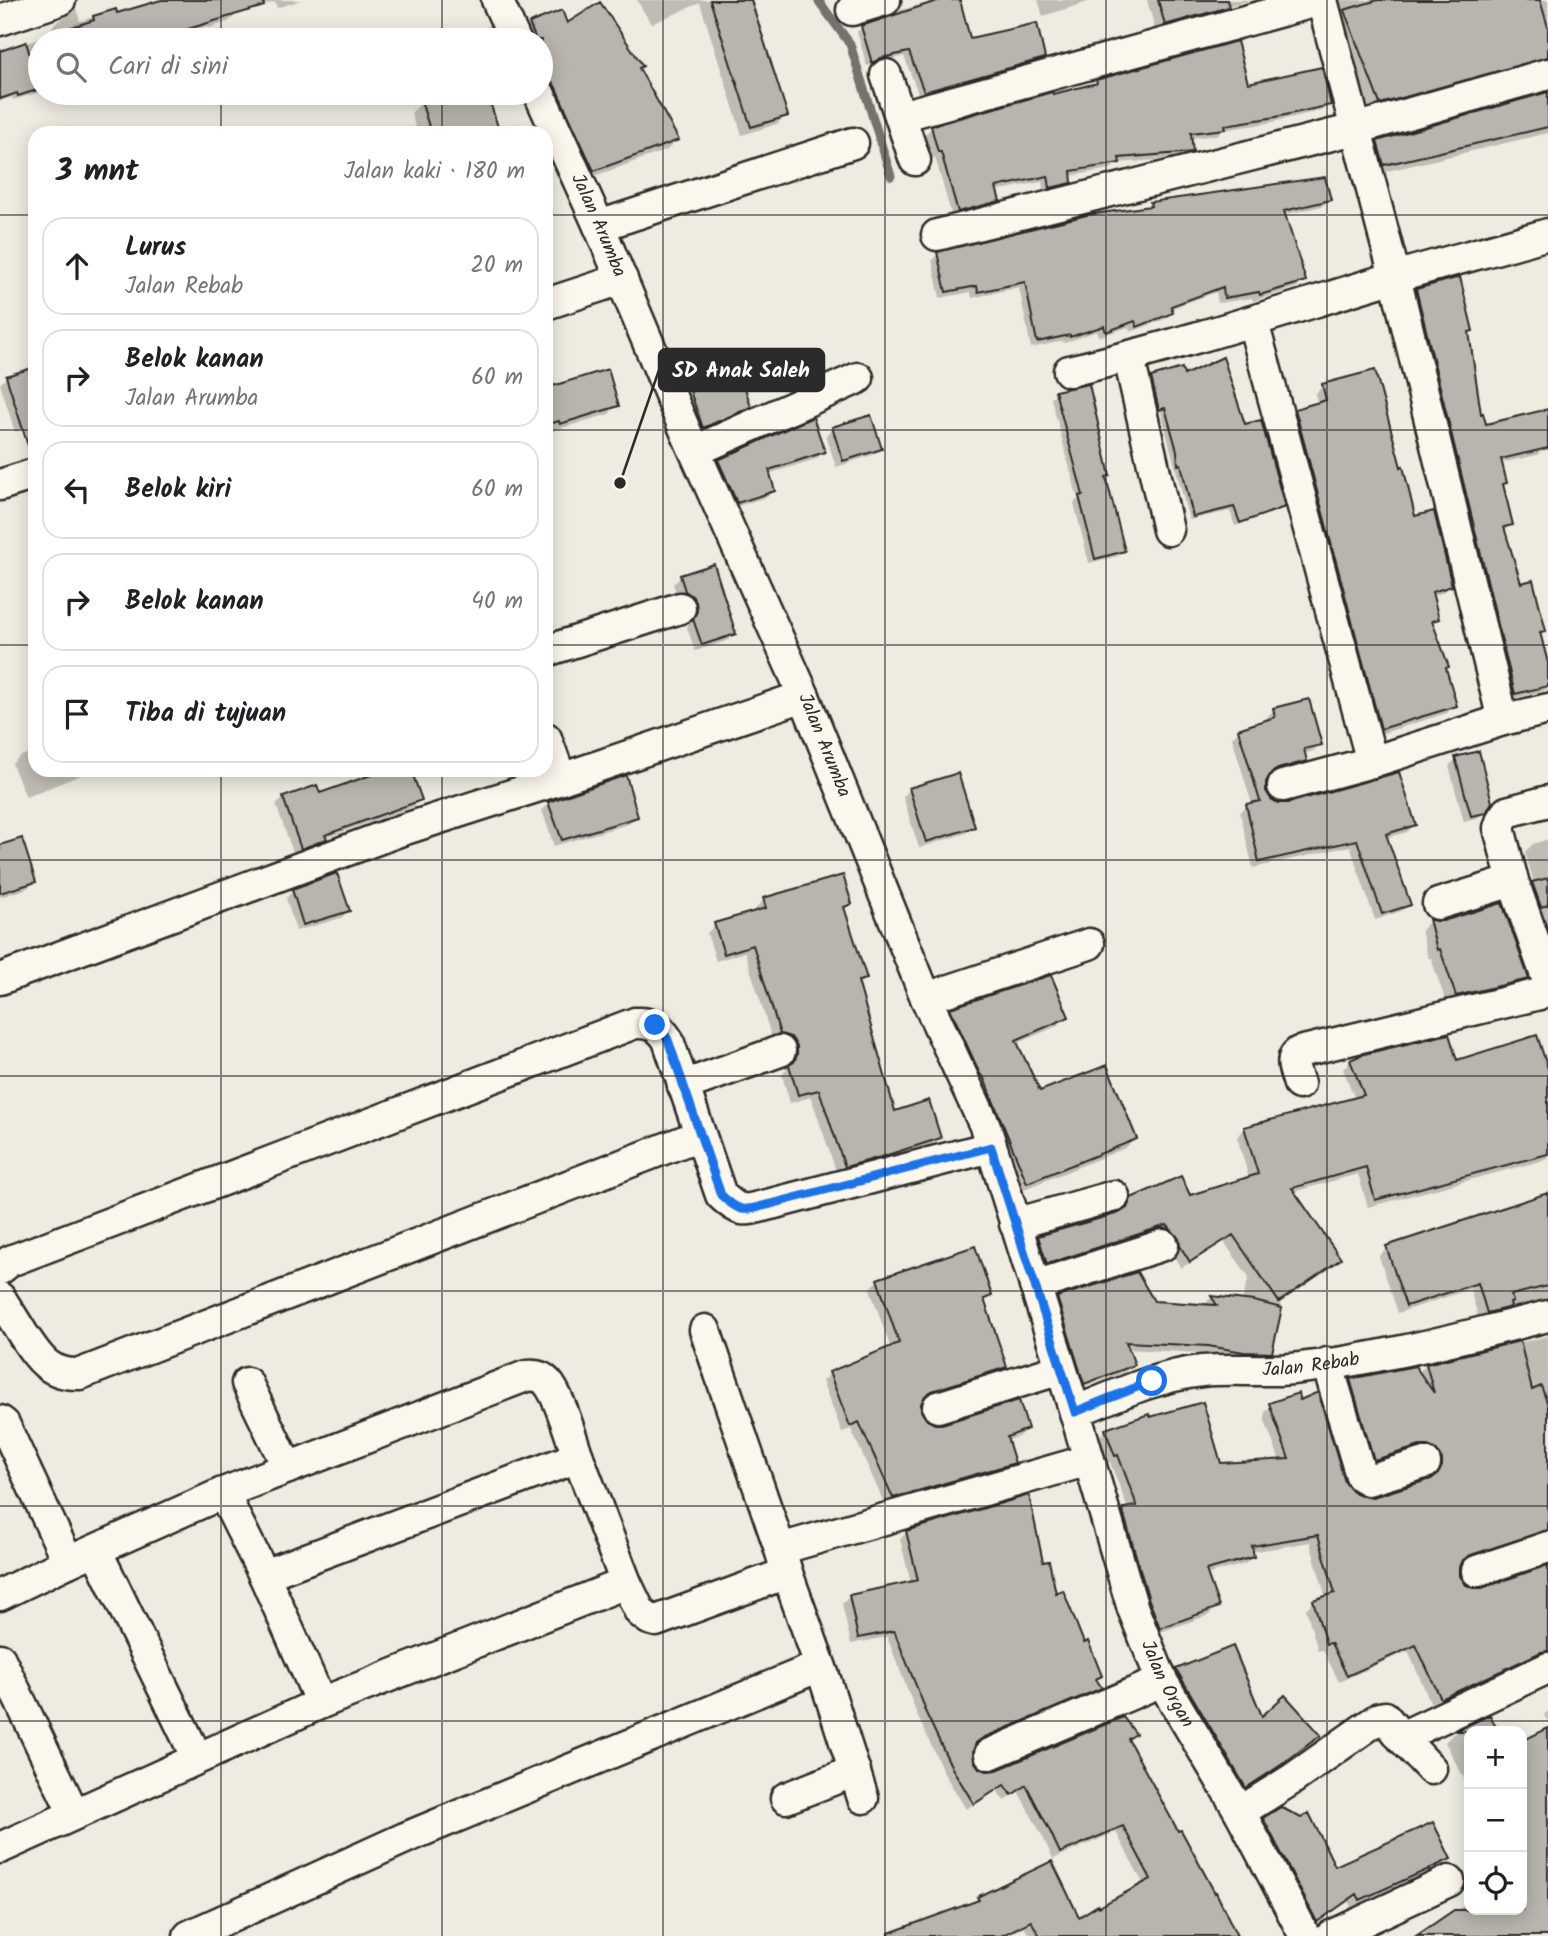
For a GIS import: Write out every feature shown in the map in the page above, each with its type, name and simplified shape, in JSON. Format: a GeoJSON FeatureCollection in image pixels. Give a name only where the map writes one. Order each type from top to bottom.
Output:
{"type":"FeatureCollection","features":[{"type":"Feature","properties":{"kind":"street"},"geometry":{"type":"LineString","coordinates":[[0,20],[60,0]]}},
{"type":"Feature","properties":{"kind":"street"},"geometry":{"type":"LineString","coordinates":[[497,0],[510,28]]}},
{"type":"Feature","properties":{"kind":"street"},"geometry":{"type":"LineString","coordinates":[[852,10],[885,0]]}},
{"type":"Feature","properties":{"kind":"street"},"geometry":{"type":"LineString","coordinates":[[901,116],[1322,0],[1395,277],[1503,720]]}},
{"type":"Feature","properties":{"kind":"street"},"geometry":{"type":"LineString","coordinates":[[937,235],[1355,129],[1548,74]]}},
{"type":"Feature","properties":{"kind":"street"},"geometry":{"type":"LineString","coordinates":[[886,75],[915,160]]}},
{"type":"Feature","properties":{"kind":"street","name":"Jalan Arumba"},"geometry":{"type":"LineString","coordinates":[[544,105],[804,696],[926,999],[985,1126],[1075,1412]]}},
{"type":"Feature","properties":{"kind":"street"},"geometry":{"type":"LineString","coordinates":[[599,226],[853,143]]}},
{"type":"Feature","properties":{"kind":"street"},"geometry":{"type":"LineString","coordinates":[[1069,372],[1129,358],[1395,277],[1547,237]]}},
{"type":"Feature","properties":{"kind":"street"},"geometry":{"type":"LineString","coordinates":[[553,302],[622,279]]}},
{"type":"Feature","properties":{"kind":"street"},"geometry":{"type":"LineString","coordinates":[[1253,322],[1371,762]]}},
{"type":"Feature","properties":{"kind":"street"},"geometry":{"type":"LineString","coordinates":[[1129,358],[1168,530]]}},
{"type":"Feature","properties":{"kind":"street"},"geometry":{"type":"LineString","coordinates":[[695,451],[858,378]]}},
{"type":"Feature","properties":{"kind":"street"},"geometry":{"type":"LineString","coordinates":[[0,485],[28,477]]}},
{"type":"Feature","properties":{"kind":"street"},"geometry":{"type":"LineString","coordinates":[[553,648],[680,608]]}},
{"type":"Feature","properties":{"kind":"street"},"geometry":{"type":"LineString","coordinates":[[0,979],[399,831],[804,696]]}},
{"type":"Feature","properties":{"kind":"street"},"geometry":{"type":"LineString","coordinates":[[1283,786],[1548,709]]}},
{"type":"Feature","properties":{"kind":"street"},"geometry":{"type":"LineString","coordinates":[[553,757],[561,779]]}},
{"type":"Feature","properties":{"kind":"street"},"geometry":{"type":"LineString","coordinates":[[1548,801],[1507,812],[1499,828],[1513,881],[1541,936],[1548,981]]}},
{"type":"Feature","properties":{"kind":"street"},"geometry":{"type":"LineString","coordinates":[[1438,904],[1513,881]]}},
{"type":"Feature","properties":{"kind":"street"},"geometry":{"type":"LineString","coordinates":[[926,999],[1089,944]]}},
{"type":"Feature","properties":{"kind":"street"},"geometry":{"type":"LineString","coordinates":[[1299,1084],[1292,1061],[1298,1052],[1548,992]]}},
{"type":"Feature","properties":{"kind":"street"},"geometry":{"type":"LineString","coordinates":[[0,1269],[10,1261],[635,1023],[655,1025],[668,1040],[721,1195],[734,1208],[745,1210],[991,1147]]}},
{"type":"Feature","properties":{"kind":"street"},"geometry":{"type":"LineString","coordinates":[[684,1086],[780,1051]]}},
{"type":"Feature","properties":{"kind":"street"},"geometry":{"type":"LineString","coordinates":[[0,1298],[38,1357],[51,1368],[66,1374],[80,1374],[699,1135]]}},
{"type":"Feature","properties":{"kind":"street"},"geometry":{"type":"LineString","coordinates":[[1015,1224],[1114,1196]]}},
{"type":"Feature","properties":{"kind":"street"},"geometry":{"type":"LineString","coordinates":[[1035,1286],[1163,1245]]}},
{"type":"Feature","properties":{"kind":"street","name":"Jalan Rebab"},"geometry":{"type":"LineString","coordinates":[[1075,1412],[1152,1381],[1189,1373],[1292,1369],[1406,1351],[1548,1316]]}},
{"type":"Feature","properties":{"kind":"street"},"geometry":{"type":"LineString","coordinates":[[705,1330],[859,1784],[786,1798]]}},
{"type":"Feature","properties":{"kind":"street"},"geometry":{"type":"LineString","coordinates":[[1326,1363],[1362,1476],[1368,1480],[1426,1463]]}},
{"type":"Feature","properties":{"kind":"street"},"geometry":{"type":"LineString","coordinates":[[938,1407],[1061,1369]]}},
{"type":"Feature","properties":{"kind":"street"},"geometry":{"type":"LineString","coordinates":[[0,1595],[223,1493],[526,1376],[536,1375],[546,1380],[555,1393],[626,1583],[640,1612],[649,1619],[656,1620],[783,1561],[1089,1460]]}},
{"type":"Feature","properties":{"kind":"street"},"geometry":{"type":"LineString","coordinates":[[247,1383],[288,1468]]}},
{"type":"Feature","properties":{"kind":"street","name":"Jalan Organ"},"geometry":{"type":"LineString","coordinates":[[1075,1412],[1133,1609],[1162,1681],[1240,1812],[1305,1936]]}},
{"type":"Feature","properties":{"kind":"street"},"geometry":{"type":"LineString","coordinates":[[0,1422],[4,1424],[68,1562]]}},
{"type":"Feature","properties":{"kind":"street"},"geometry":{"type":"LineString","coordinates":[[264,1575],[578,1457]]}},
{"type":"Feature","properties":{"kind":"street"},"geometry":{"type":"LineString","coordinates":[[223,1493],[264,1575],[321,1703]]}},
{"type":"Feature","properties":{"kind":"street"},"geometry":{"type":"LineString","coordinates":[[1477,1571],[1548,1547]]}},
{"type":"Feature","properties":{"kind":"street"},"geometry":{"type":"LineString","coordinates":[[96,1550],[197,1758]]}},
{"type":"Feature","properties":{"kind":"street"},"geometry":{"type":"LineString","coordinates":[[0,1848],[321,1703],[626,1583]]}},
{"type":"Feature","properties":{"kind":"street"},"geometry":{"type":"LineString","coordinates":[[0,1659],[74,1814]]}},
{"type":"Feature","properties":{"kind":"street"},"geometry":{"type":"LineString","coordinates":[[189,1936],[405,1838],[820,1666]]}},
{"type":"Feature","properties":{"kind":"street"},"geometry":{"type":"LineString","coordinates":[[1240,1812],[1382,1727],[1548,1668]]}},
{"type":"Feature","properties":{"kind":"street"},"geometry":{"type":"LineString","coordinates":[[990,1754],[1162,1681]]}},
{"type":"Feature","properties":{"kind":"street"},"geometry":{"type":"LineString","coordinates":[[1382,1727],[1430,1769]]}},
{"type":"Feature","properties":{"kind":"street"},"geometry":{"type":"LineString","coordinates":[[1331,1936],[1449,1881]]}},
{"type":"Feature","properties":{"kind":"building"},"geometry":{"type":"Polygon","coordinates":[[[161,0],[263,0],[264,6],[192,28],[69,28],[94,20],[93,16],[116,9],[117,13],[161,0]]]}},
{"type":"Feature","properties":{"kind":"building"},"geometry":{"type":"Polygon","coordinates":[[[710,0],[751,0],[788,116],[751,127],[710,0]]]}},
{"type":"Feature","properties":{"kind":"building"},"geometry":{"type":"Polygon","coordinates":[[[940,0],[960,0],[970,38],[1037,23],[1045,58],[924,92],[909,52],[881,58],[872,63],[861,26],[940,0]]]}},
{"type":"Feature","properties":{"kind":"building"},"geometry":{"type":"Polygon","coordinates":[[[1158,0],[1227,0],[1229,7],[1165,25],[1158,0]]]}},
{"type":"Feature","properties":{"kind":"building"},"geometry":{"type":"Polygon","coordinates":[[[1378,0],[1540,0],[1548,27],[1548,57],[1380,104],[1344,10],[1378,0]]]}},
{"type":"Feature","properties":{"kind":"building"},"geometry":{"type":"Polygon","coordinates":[[[600,2],[643,66],[639,68],[679,140],[594,171],[553,83],[553,28],[531,28],[529,23],[562,10],[567,23],[600,2]]]}},
{"type":"Feature","properties":{"kind":"building"},"geometry":{"type":"Polygon","coordinates":[[[1237,41],[1248,83],[1322,67],[1331,105],[1225,125],[1226,129],[1191,133],[1193,152],[1119,158],[1120,163],[1071,171],[1072,183],[1050,188],[1048,176],[996,187],[1000,201],[958,212],[931,126],[1052,92],[1053,94],[1097,83],[1096,80],[1237,41]]]}},
{"type":"Feature","properties":{"kind":"building"},"geometry":{"type":"Polygon","coordinates":[[[26,42],[28,93],[18,96],[17,93],[0,99],[0,51],[26,42]]]}},
{"type":"Feature","properties":{"kind":"building"},"geometry":{"type":"Polygon","coordinates":[[[1548,92],[1548,127],[1384,165],[1377,141],[1548,92]]]}},
{"type":"Feature","properties":{"kind":"building"},"geometry":{"type":"Polygon","coordinates":[[[422,105],[491,105],[498,126],[429,126],[422,105]]]}},
{"type":"Feature","properties":{"kind":"building"},"geometry":{"type":"Polygon","coordinates":[[[1325,177],[1331,200],[1284,211],[1306,281],[1260,295],[1259,292],[1224,298],[1223,287],[1171,306],[1173,313],[1137,327],[1135,321],[1106,332],[1104,326],[1070,337],[1037,342],[1025,282],[978,292],[977,286],[946,292],[937,252],[1087,215],[1151,206],[1150,202],[1325,177]]]}},
{"type":"Feature","properties":{"kind":"building"},"geometry":{"type":"Polygon","coordinates":[[[1460,277],[1473,331],[1469,332],[1481,414],[1483,413],[1486,424],[1548,409],[1548,448],[1501,459],[1507,483],[1503,484],[1513,525],[1504,527],[1521,583],[1533,580],[1546,631],[1540,632],[1548,663],[1548,686],[1515,694],[1416,289],[1460,277]]]}},
{"type":"Feature","properties":{"kind":"building"},"geometry":{"type":"Polygon","coordinates":[[[1223,357],[1245,424],[1261,420],[1285,507],[1240,523],[1234,507],[1193,517],[1165,408],[1159,410],[1151,377],[1182,368],[1184,375],[1223,357]]]}},
{"type":"Feature","properties":{"kind":"building"},"geometry":{"type":"Polygon","coordinates":[[[28,369],[28,446],[6,376],[28,369]]]}},
{"type":"Feature","properties":{"kind":"building"},"geometry":{"type":"Polygon","coordinates":[[[608,369],[619,406],[560,424],[559,421],[553,423],[553,386],[608,369]]]}},
{"type":"Feature","properties":{"kind":"building"},"geometry":{"type":"Polygon","coordinates":[[[1375,370],[1415,516],[1434,511],[1452,586],[1432,592],[1439,619],[1432,621],[1449,667],[1446,668],[1457,706],[1381,729],[1295,409],[1326,400],[1322,384],[1375,370]]]}},
{"type":"Feature","properties":{"kind":"building"},"geometry":{"type":"Polygon","coordinates":[[[741,375],[751,407],[703,428],[690,391],[741,375]]]}},
{"type":"Feature","properties":{"kind":"building"},"geometry":{"type":"Polygon","coordinates":[[[1089,384],[1110,476],[1106,477],[1125,551],[1095,559],[1079,496],[1083,495],[1055,391],[1089,384]]]}},
{"type":"Feature","properties":{"kind":"building"},"geometry":{"type":"Polygon","coordinates":[[[871,415],[882,449],[843,461],[832,427],[871,415]]]}},
{"type":"Feature","properties":{"kind":"building"},"geometry":{"type":"Polygon","coordinates":[[[813,417],[825,452],[769,470],[775,491],[737,503],[718,460],[813,417]]]}},
{"type":"Feature","properties":{"kind":"building"},"geometry":{"type":"Polygon","coordinates":[[[714,564],[736,634],[702,645],[693,619],[697,611],[696,602],[685,591],[680,575],[714,564]]]}},
{"type":"Feature","properties":{"kind":"building"},"geometry":{"type":"Polygon","coordinates":[[[1309,699],[1322,745],[1304,749],[1307,761],[1271,773],[1266,782],[1266,791],[1271,799],[1278,803],[1288,803],[1399,772],[1416,825],[1386,834],[1411,905],[1382,914],[1357,840],[1259,862],[1246,804],[1260,801],[1238,729],[1275,717],[1273,708],[1309,699]]]}},
{"type":"Feature","properties":{"kind":"building"},"geometry":{"type":"Polygon","coordinates":[[[1479,751],[1492,802],[1486,813],[1471,816],[1455,757],[1479,751]]]}},
{"type":"Feature","properties":{"kind":"building"},"geometry":{"type":"Polygon","coordinates":[[[958,773],[975,827],[926,842],[909,788],[958,773]]]}},
{"type":"Feature","properties":{"kind":"building"},"geometry":{"type":"Polygon","coordinates":[[[626,775],[638,817],[562,840],[548,802],[626,775]]]}},
{"type":"Feature","properties":{"kind":"building"},"geometry":{"type":"Polygon","coordinates":[[[365,777],[414,777],[422,800],[325,835],[327,839],[301,849],[283,797],[317,785],[320,793],[365,777]]]}},
{"type":"Feature","properties":{"kind":"building"},"geometry":{"type":"Polygon","coordinates":[[[22,838],[36,882],[0,893],[0,845],[22,838]]]}},
{"type":"Feature","properties":{"kind":"building"},"geometry":{"type":"Polygon","coordinates":[[[337,873],[350,911],[303,925],[292,889],[337,873]]]}},
{"type":"Feature","properties":{"kind":"building"},"geometry":{"type":"Polygon","coordinates":[[[843,875],[852,904],[844,907],[867,979],[858,981],[895,1111],[929,1100],[941,1138],[845,1167],[819,1090],[798,1095],[789,1065],[797,1055],[797,1046],[791,1037],[780,1034],[753,945],[724,954],[714,923],[766,908],[763,898],[843,875]]]}},
{"type":"Feature","properties":{"kind":"building"},"geometry":{"type":"Polygon","coordinates":[[[1548,878],[1548,905],[1541,907],[1532,882],[1548,878]]]}},
{"type":"Feature","properties":{"kind":"building"},"geometry":{"type":"Polygon","coordinates":[[[1502,903],[1529,979],[1456,996],[1440,949],[1437,950],[1429,919],[1443,921],[1502,903]]]}},
{"type":"Feature","properties":{"kind":"building"},"geometry":{"type":"Polygon","coordinates":[[[1051,975],[1069,1017],[1016,1040],[1040,1091],[1107,1065],[1137,1139],[1027,1183],[983,1076],[950,1008],[1051,975]]]}},
{"type":"Feature","properties":{"kind":"building"},"geometry":{"type":"Polygon","coordinates":[[[1449,1034],[1457,1060],[1537,1035],[1548,1069],[1548,1154],[1375,1200],[1366,1167],[1292,1188],[1341,1259],[1279,1302],[1233,1235],[1190,1262],[1180,1246],[1179,1239],[1167,1225],[1047,1264],[1038,1236],[1119,1213],[1127,1208],[1131,1198],[1181,1176],[1190,1195],[1258,1174],[1244,1127],[1364,1095],[1350,1060],[1364,1054],[1449,1034]]]}},
{"type":"Feature","properties":{"kind":"building"},"geometry":{"type":"Polygon","coordinates":[[[1548,1193],[1548,1286],[1511,1295],[1511,1307],[1487,1313],[1478,1283],[1406,1306],[1386,1246],[1548,1193]]]}},
{"type":"Feature","properties":{"kind":"building"},"geometry":{"type":"Polygon","coordinates":[[[975,1246],[992,1296],[984,1299],[1007,1367],[932,1391],[925,1396],[921,1411],[927,1420],[942,1424],[1019,1400],[1028,1429],[1007,1437],[1015,1463],[893,1498],[859,1422],[850,1426],[829,1372],[899,1343],[877,1279],[975,1246]]]}},
{"type":"Feature","properties":{"kind":"building"},"geometry":{"type":"Polygon","coordinates":[[[1137,1272],[1154,1301],[1217,1305],[1211,1296],[1254,1301],[1282,1308],[1272,1353],[1208,1346],[1126,1342],[1135,1365],[1084,1384],[1057,1297],[1137,1272]]]}},
{"type":"Feature","properties":{"kind":"building"},"geometry":{"type":"Polygon","coordinates":[[[1520,1341],[1532,1390],[1541,1386],[1548,1405],[1548,1530],[1471,1555],[1463,1560],[1460,1576],[1466,1585],[1482,1588],[1548,1565],[1548,1651],[1441,1699],[1416,1645],[1347,1676],[1331,1643],[1326,1644],[1313,1600],[1335,1593],[1318,1535],[1252,1546],[1254,1557],[1206,1570],[1219,1607],[1160,1628],[1124,1515],[1123,1508],[1137,1506],[1105,1429],[1149,1414],[1150,1417],[1203,1402],[1221,1463],[1289,1459],[1269,1403],[1298,1393],[1300,1400],[1318,1392],[1345,1482],[1359,1495],[1373,1497],[1431,1479],[1438,1474],[1442,1459],[1436,1450],[1420,1446],[1374,1460],[1350,1379],[1415,1366],[1434,1393],[1426,1364],[1520,1341]]]}},
{"type":"Feature","properties":{"kind":"building"},"geometry":{"type":"Polygon","coordinates":[[[1029,1495],[1043,1562],[1049,1561],[1056,1593],[1063,1590],[1084,1643],[1088,1641],[1102,1676],[1096,1679],[1102,1688],[983,1738],[976,1743],[974,1761],[979,1768],[997,1770],[1123,1717],[1136,1734],[1128,1739],[1178,1831],[1181,1830],[1216,1892],[1237,1936],[1040,1936],[1031,1921],[1001,1936],[889,1936],[889,1933],[979,1900],[977,1897],[1052,1861],[1079,1917],[1151,1879],[1123,1826],[1060,1853],[1026,1785],[1012,1795],[1004,1785],[974,1804],[952,1768],[924,1709],[894,1631],[858,1638],[849,1595],[918,1580],[906,1531],[1029,1495]]]}},
{"type":"Feature","properties":{"kind":"building"},"geometry":{"type":"Polygon","coordinates":[[[1233,1646],[1262,1716],[1285,1695],[1321,1735],[1246,1788],[1176,1669],[1233,1646]]]}},
{"type":"Feature","properties":{"kind":"building"},"geometry":{"type":"Polygon","coordinates":[[[1490,1715],[1496,1726],[1466,1726],[1490,1715]]]}},
{"type":"Feature","properties":{"kind":"building"},"geometry":{"type":"Polygon","coordinates":[[[1548,1728],[1548,1936],[1416,1936],[1454,1910],[1464,1910],[1464,1915],[1527,1915],[1527,1738],[1548,1728]]]}},
{"type":"Feature","properties":{"kind":"building"},"geometry":{"type":"Polygon","coordinates":[[[1281,1807],[1301,1818],[1309,1813],[1335,1866],[1433,1822],[1451,1859],[1360,1900],[1357,1894],[1317,1922],[1263,1818],[1281,1807]]]}},
{"type":"Feature","properties":{"kind":"waterway"},"geometry":{"type":"LineString","coordinates":[[818,0],[850,44],[891,176]]}},
{"type":"Feature","properties":{"kind":"place","name":"SD Anak Saleh"},"geometry":{"type":"Point","coordinates":[620,483]}},
{"type":"Feature","properties":{"kind":"route"},"geometry":{"type":"LineString","coordinates":[[655,1025],[668,1040],[721,1195],[734,1208],[745,1210],[771,1204],[991,1147],[1075,1412],[1152,1381]]}}]}
